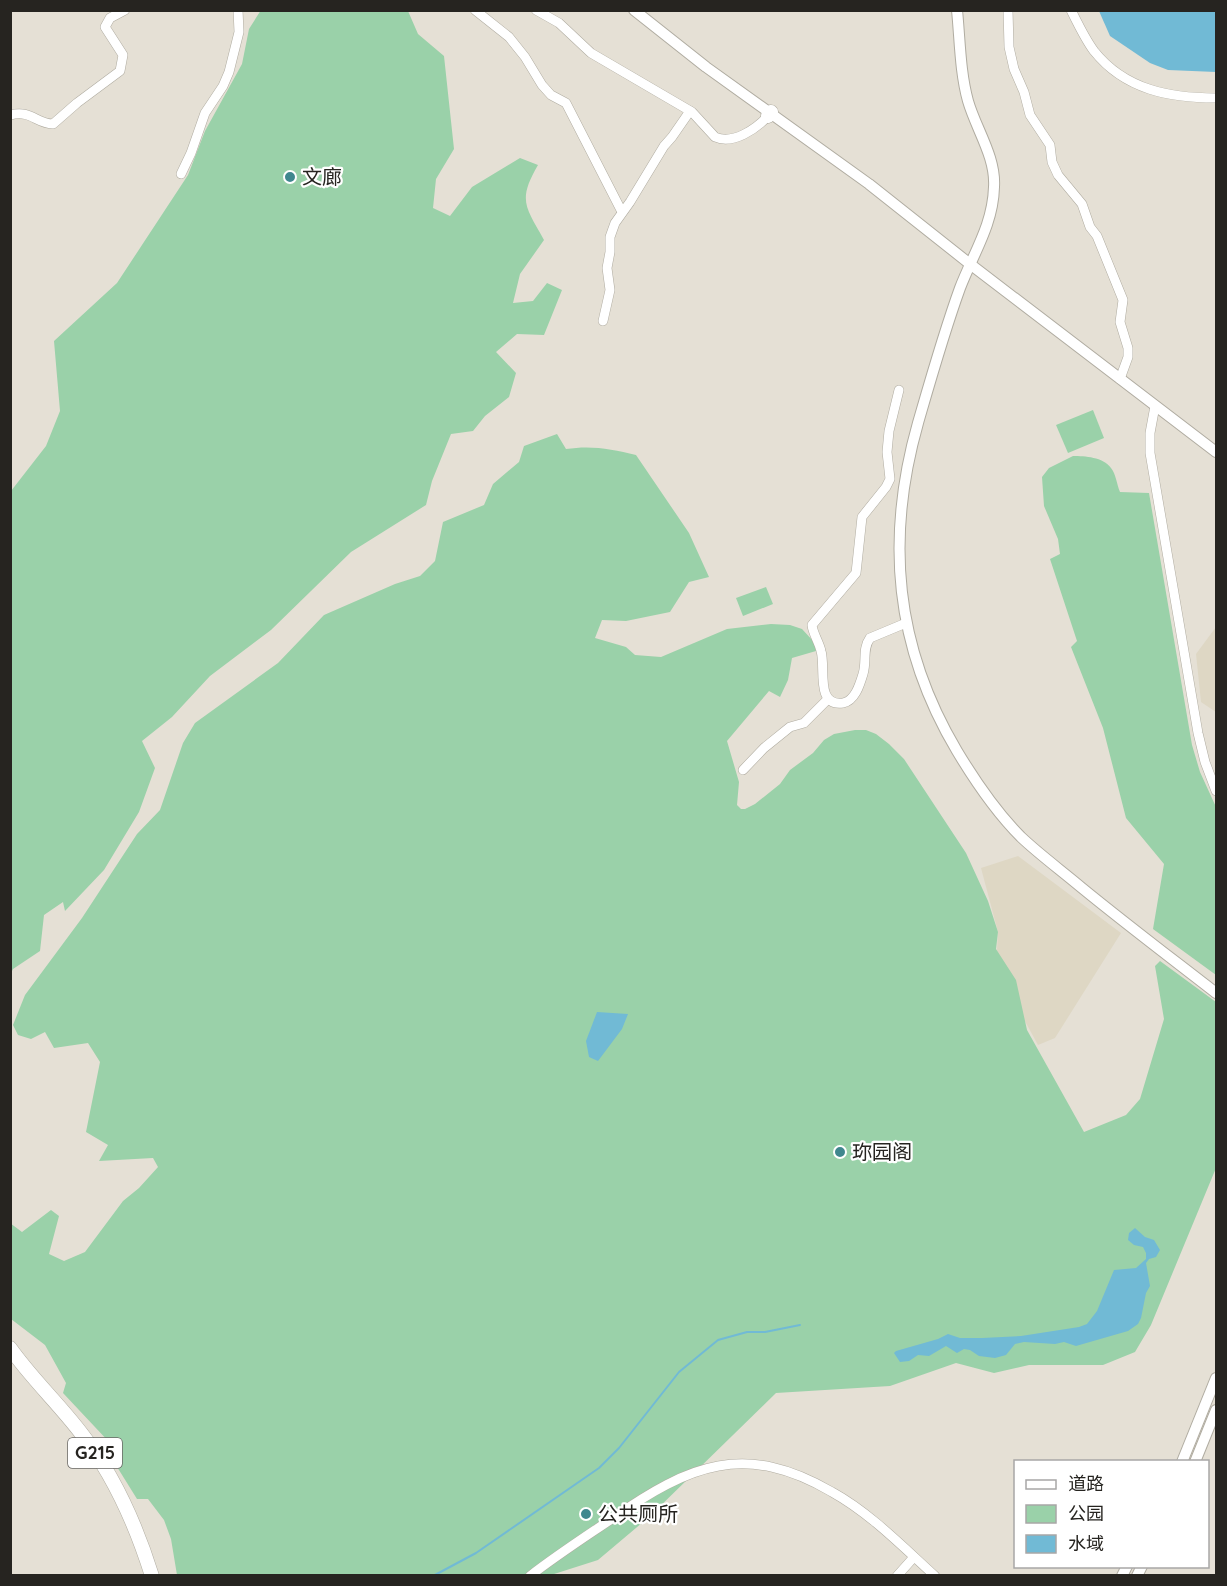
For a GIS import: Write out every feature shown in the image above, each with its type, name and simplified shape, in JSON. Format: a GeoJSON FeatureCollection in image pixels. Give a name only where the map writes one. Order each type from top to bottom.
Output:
{"type":"FeatureCollection","features":[{"type":"Feature","properties":{"kind":"highway","name":"G215"},"geometry":{"type":"LineString","coordinates":[[10,1348],[81,1432],[101,1462],[129,1515],[152,1575]]}},
{"type":"Feature","properties":{"kind":"main road"},"geometry":{"type":"LineString","coordinates":[[625,10],[703,71],[769,114]]}},
{"type":"Feature","properties":{"kind":"main road"},"geometry":{"type":"LineString","coordinates":[[634,10],[946,252],[970,264],[1216,452]]}},
{"type":"Feature","properties":{"kind":"main road"},"geometry":{"type":"LineString","coordinates":[[957,10],[968,100],[994,175],[994,188],[984,237],[970,264],[955,305],[918,422],[906,472],[898,561],[906,623],[916,662],[941,723],[971,774],[1023,839],[1216,993]]}},
{"type":"Feature","properties":{"kind":"main road"},"geometry":{"type":"LineString","coordinates":[[1182,1460],[1216,1378]]}},
{"type":"Feature","properties":{"kind":"main road"},"geometry":{"type":"LineString","coordinates":[[1195,1460],[1216,1410]]}},
{"type":"Feature","properties":{"kind":"street"},"geometry":{"type":"LineString","coordinates":[[10,115],[24,113],[47,123],[56,123],[77,103],[117,75],[122,66],[123,55],[105,27],[110,18],[125,10]]}},
{"type":"Feature","properties":{"kind":"street"},"geometry":{"type":"LineString","coordinates":[[181,174],[205,113],[223,86],[229,72],[239,32],[238,10]]}},
{"type":"Feature","properties":{"kind":"street"},"geometry":{"type":"LineString","coordinates":[[475,10],[508,37],[551,95],[566,103],[622,212]]}},
{"type":"Feature","properties":{"kind":"street"},"geometry":{"type":"LineString","coordinates":[[536,10],[559,23],[591,53],[690,111],[702,121],[715,138],[720,140],[745,134],[756,129],[769,114]]}},
{"type":"Feature","properties":{"kind":"street"},"geometry":{"type":"LineString","coordinates":[[1008,10],[1009,47],[1030,115],[1050,145],[1052,162],[1058,175],[1082,204],[1090,227],[1098,236],[1123,300],[1120,322],[1128,348],[1128,357],[1120,379]]}},
{"type":"Feature","properties":{"kind":"street"},"geometry":{"type":"LineString","coordinates":[[1071,10],[1093,50],[1104,62],[1134,84],[1148,90],[1179,97],[1216,98]]}},
{"type":"Feature","properties":{"kind":"street"},"geometry":{"type":"LineString","coordinates":[[603,321],[610,290],[607,268],[610,237],[615,223],[664,146],[690,111]]}},
{"type":"Feature","properties":{"kind":"street"},"geometry":{"type":"LineString","coordinates":[[899,390],[889,431],[887,452],[890,479],[862,518],[856,573],[812,625],[821,650],[822,680],[828,699],[835,703],[851,699],[863,674],[865,649],[870,638],[906,623]]}},
{"type":"Feature","properties":{"kind":"street"},"geometry":{"type":"LineString","coordinates":[[1155,406],[1150,433],[1150,453],[1198,733],[1205,762],[1216,790]]}},
{"type":"Feature","properties":{"kind":"street"},"geometry":{"type":"LineString","coordinates":[[743,770],[764,748],[790,727],[804,723],[828,699]]}},
{"type":"Feature","properties":{"kind":"street"},"geometry":{"type":"LineString","coordinates":[[530,1575],[636,1501],[666,1483],[709,1468],[731,1464],[765,1466],[804,1478],[832,1492],[854,1506],[935,1575]]}},
{"type":"Feature","properties":{"kind":"street"},"geometry":{"type":"LineString","coordinates":[[897,1575],[914,1557]]}},
{"type":"Feature","properties":{"kind":"shaded area"},"geometry":{"type":"Polygon","coordinates":[[[1216,627],[1216,712],[1201,702],[1196,654],[1216,627]]]}},
{"type":"Feature","properties":{"kind":"shaded area"},"geometry":{"type":"Polygon","coordinates":[[[1018,856],[1121,933],[1055,1038],[1038,1045],[996,968],[998,932],[981,868],[1018,856]]]}},
{"type":"Feature","properties":{"kind":"green space"},"geometry":{"type":"Polygon","coordinates":[[[261,10],[408,11],[418,34],[444,56],[454,149],[436,179],[433,208],[450,216],[472,187],[520,158],[538,165],[531,177],[526,204],[544,240],[520,274],[513,303],[533,301],[547,283],[562,290],[544,335],[517,334],[496,352],[516,373],[509,397],[485,416],[473,431],[451,434],[432,481],[426,505],[351,552],[271,630],[210,676],[172,717],[142,741],[155,768],[139,812],[104,870],[65,911],[63,902],[44,915],[40,951],[13,969],[11,973],[11,491],[46,446],[60,411],[54,341],[117,283],[188,175],[205,131],[242,64],[249,29],[261,10]]]}},
{"type":"Feature","properties":{"kind":"green space"},"geometry":{"type":"Polygon","coordinates":[[[1093,410],[1104,438],[1068,453],[1056,425],[1093,410]]]}},
{"type":"Feature","properties":{"kind":"green space"},"geometry":{"type":"Polygon","coordinates":[[[557,434],[566,449],[601,448],[636,455],[689,533],[709,577],[689,582],[670,612],[626,621],[602,620],[595,638],[626,647],[635,655],[661,657],[727,629],[771,624],[790,625],[802,629],[814,642],[816,651],[792,658],[788,680],[780,697],[769,691],[727,741],[739,782],[737,805],[745,809],[755,804],[780,784],[790,770],[834,734],[866,730],[876,734],[904,759],[966,853],[988,901],[998,932],[996,949],[1016,980],[1027,1030],[1084,1132],[1126,1115],[1140,1099],[1164,1019],[1155,966],[1160,961],[1216,1002],[1216,1168],[1151,1325],[1135,1352],[1103,1365],[1029,1365],[994,1373],[956,1363],[890,1386],[776,1393],[649,1517],[598,1560],[551,1575],[177,1575],[171,1539],[164,1520],[148,1499],[137,1499],[114,1462],[110,1443],[63,1393],[66,1383],[45,1345],[11,1319],[10,1223],[22,1232],[51,1210],[59,1216],[49,1254],[64,1261],[85,1252],[123,1201],[139,1188],[158,1167],[153,1158],[99,1161],[108,1145],[86,1132],[100,1062],[88,1043],[54,1048],[45,1032],[31,1039],[18,1035],[13,1025],[25,995],[82,918],[137,834],[160,810],[183,743],[195,723],[278,663],[324,615],[395,584],[420,576],[435,561],[443,522],[484,505],[493,484],[519,462],[524,446],[557,434]]]}},
{"type":"Feature","properties":{"kind":"green space"},"geometry":{"type":"Polygon","coordinates":[[[1073,456],[1094,458],[1108,464],[1114,473],[1120,492],[1149,493],[1192,745],[1200,772],[1216,807],[1216,975],[1153,929],[1164,864],[1126,818],[1103,728],[1071,647],[1077,641],[1050,559],[1060,554],[1058,539],[1044,506],[1042,477],[1049,468],[1073,456]]]}},
{"type":"Feature","properties":{"kind":"green space"},"geometry":{"type":"Polygon","coordinates":[[[766,587],[773,604],[743,616],[736,598],[766,587]]]}},
{"type":"Feature","properties":{"kind":"water"},"geometry":{"type":"Polygon","coordinates":[[[1099,11],[1216,11],[1216,72],[1168,70],[1150,63],[1110,36],[1099,11]]]}},
{"type":"Feature","properties":{"kind":"water"},"geometry":{"type":"Polygon","coordinates":[[[597,1012],[628,1014],[622,1029],[598,1061],[589,1057],[586,1041],[597,1012]]]}},
{"type":"Feature","properties":{"kind":"water"},"geometry":{"type":"Polygon","coordinates":[[[1135,1228],[1145,1237],[1154,1240],[1160,1250],[1156,1257],[1149,1259],[1146,1263],[1150,1286],[1146,1293],[1141,1318],[1138,1324],[1128,1331],[1076,1346],[1064,1342],[1055,1344],[1024,1342],[1015,1344],[1006,1355],[995,1358],[979,1356],[964,1349],[957,1353],[946,1346],[929,1356],[918,1355],[909,1361],[900,1362],[894,1353],[948,1334],[960,1338],[1021,1336],[1087,1324],[1097,1311],[1114,1270],[1136,1268],[1146,1259],[1143,1247],[1134,1245],[1128,1240],[1129,1233],[1135,1228]]]}},
{"type":"Feature","properties":{"kind":"waterway"},"geometry":{"type":"LineString","coordinates":[[433,1576],[476,1553],[599,1468],[619,1448],[679,1372],[718,1340],[747,1332],[765,1332],[800,1325]]}},
{"type":"Feature","properties":{"kind":"place","name":"文廊"},"geometry":{"type":"Point","coordinates":[290,177]}},
{"type":"Feature","properties":{"kind":"place","name":"珎园阁"},"geometry":{"type":"Point","coordinates":[840,1152]}},
{"type":"Feature","properties":{"kind":"place","name":"公共厕所"},"geometry":{"type":"Point","coordinates":[586,1514]}}]}
